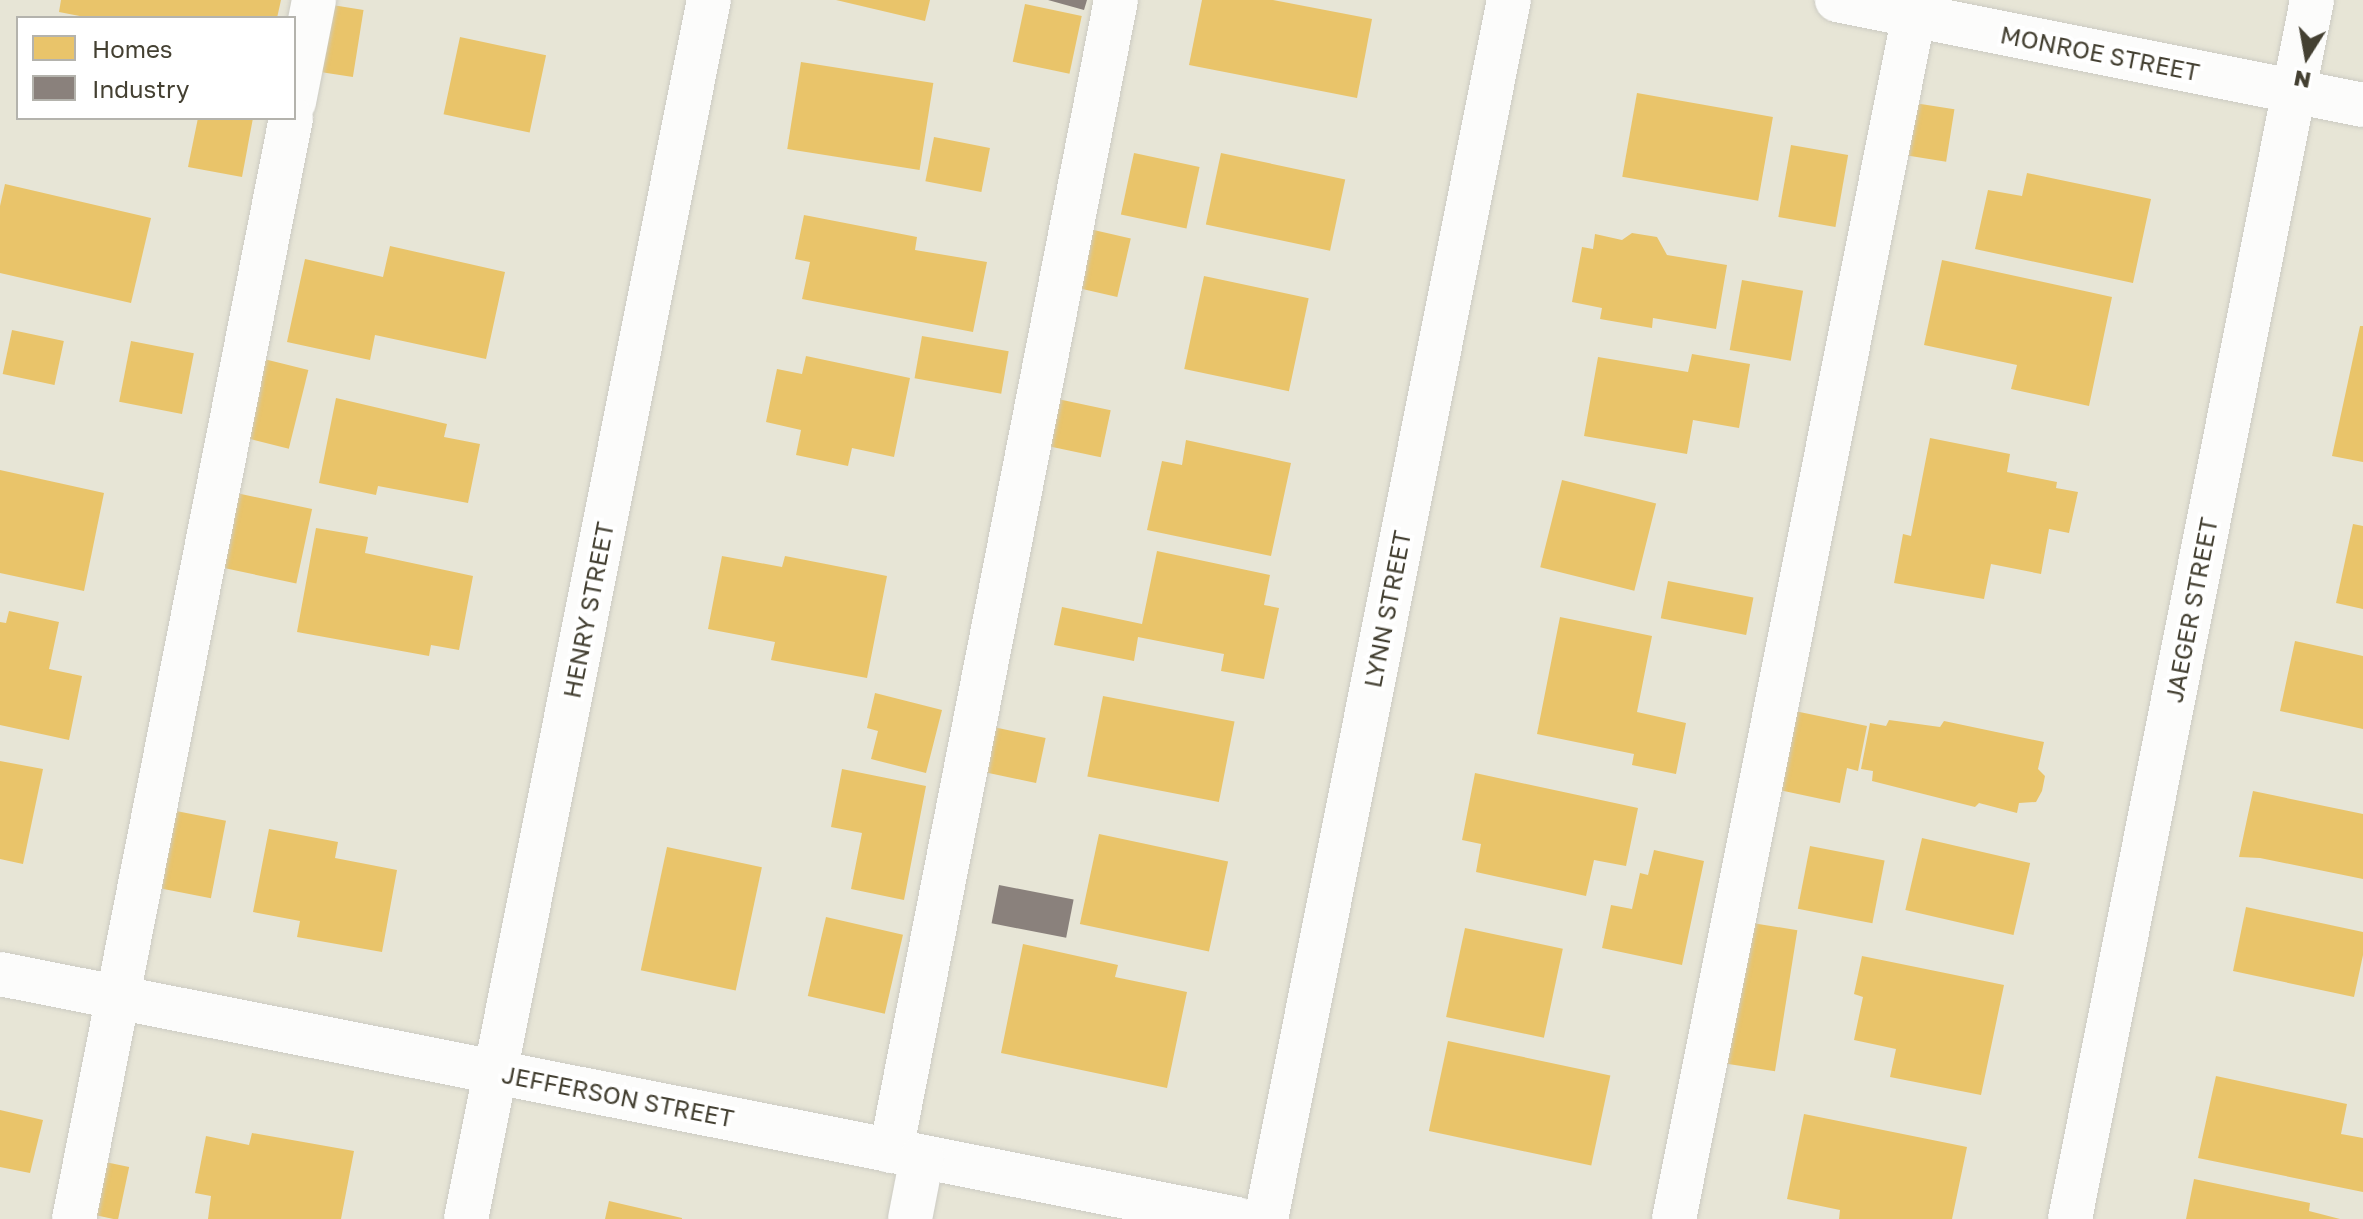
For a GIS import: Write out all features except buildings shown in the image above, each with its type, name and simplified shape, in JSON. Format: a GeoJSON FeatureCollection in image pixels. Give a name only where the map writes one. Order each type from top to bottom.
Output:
{"type":"FeatureCollection","features":[{"type":"Feature","properties":{"kind":"street"},"geometry":{"type":"LineString","coordinates":[[296,92],[314,0]]}},
{"type":"Feature","properties":{"kind":"street","name":"HENRY STREET"},"geometry":{"type":"LineString","coordinates":[[466,1219],[709,0]]}},
{"type":"Feature","properties":{"kind":"street"},"geometry":{"type":"LineString","coordinates":[[910,1219],[907,1154],[1116,0]]}},
{"type":"Feature","properties":{"kind":"street","name":"LYNN STREET"},"geometry":{"type":"LineString","coordinates":[[1266,1219],[1509,0]]}},
{"type":"Feature","properties":{"kind":"street","name":"MONROE STREET"},"geometry":{"type":"LineString","coordinates":[[1837,0],[1915,8],[2363,105]]}},
{"type":"Feature","properties":{"kind":"street","name":"JAEGER STREET"},"geometry":{"type":"LineString","coordinates":[[2070,1219],[2312,0]]}},
{"type":"Feature","properties":{"kind":"street"},"geometry":{"type":"LineString","coordinates":[[1674,1219],[1915,8]]}},
{"type":"Feature","properties":{"kind":"street"},"geometry":{"type":"LineString","coordinates":[[74,1219],[291,120]]}},
{"type":"Feature","properties":{"kind":"street","name":"JEFFERSON STREET"},"geometry":{"type":"LineString","coordinates":[[0,974],[1237,1219]]}},
{"type":"Feature","properties":{"kind":"shaded area"},"geometry":{"type":"Polygon","coordinates":[[[0,0],[2363,0],[2363,1219],[0,1219],[0,0]]]}}]}
